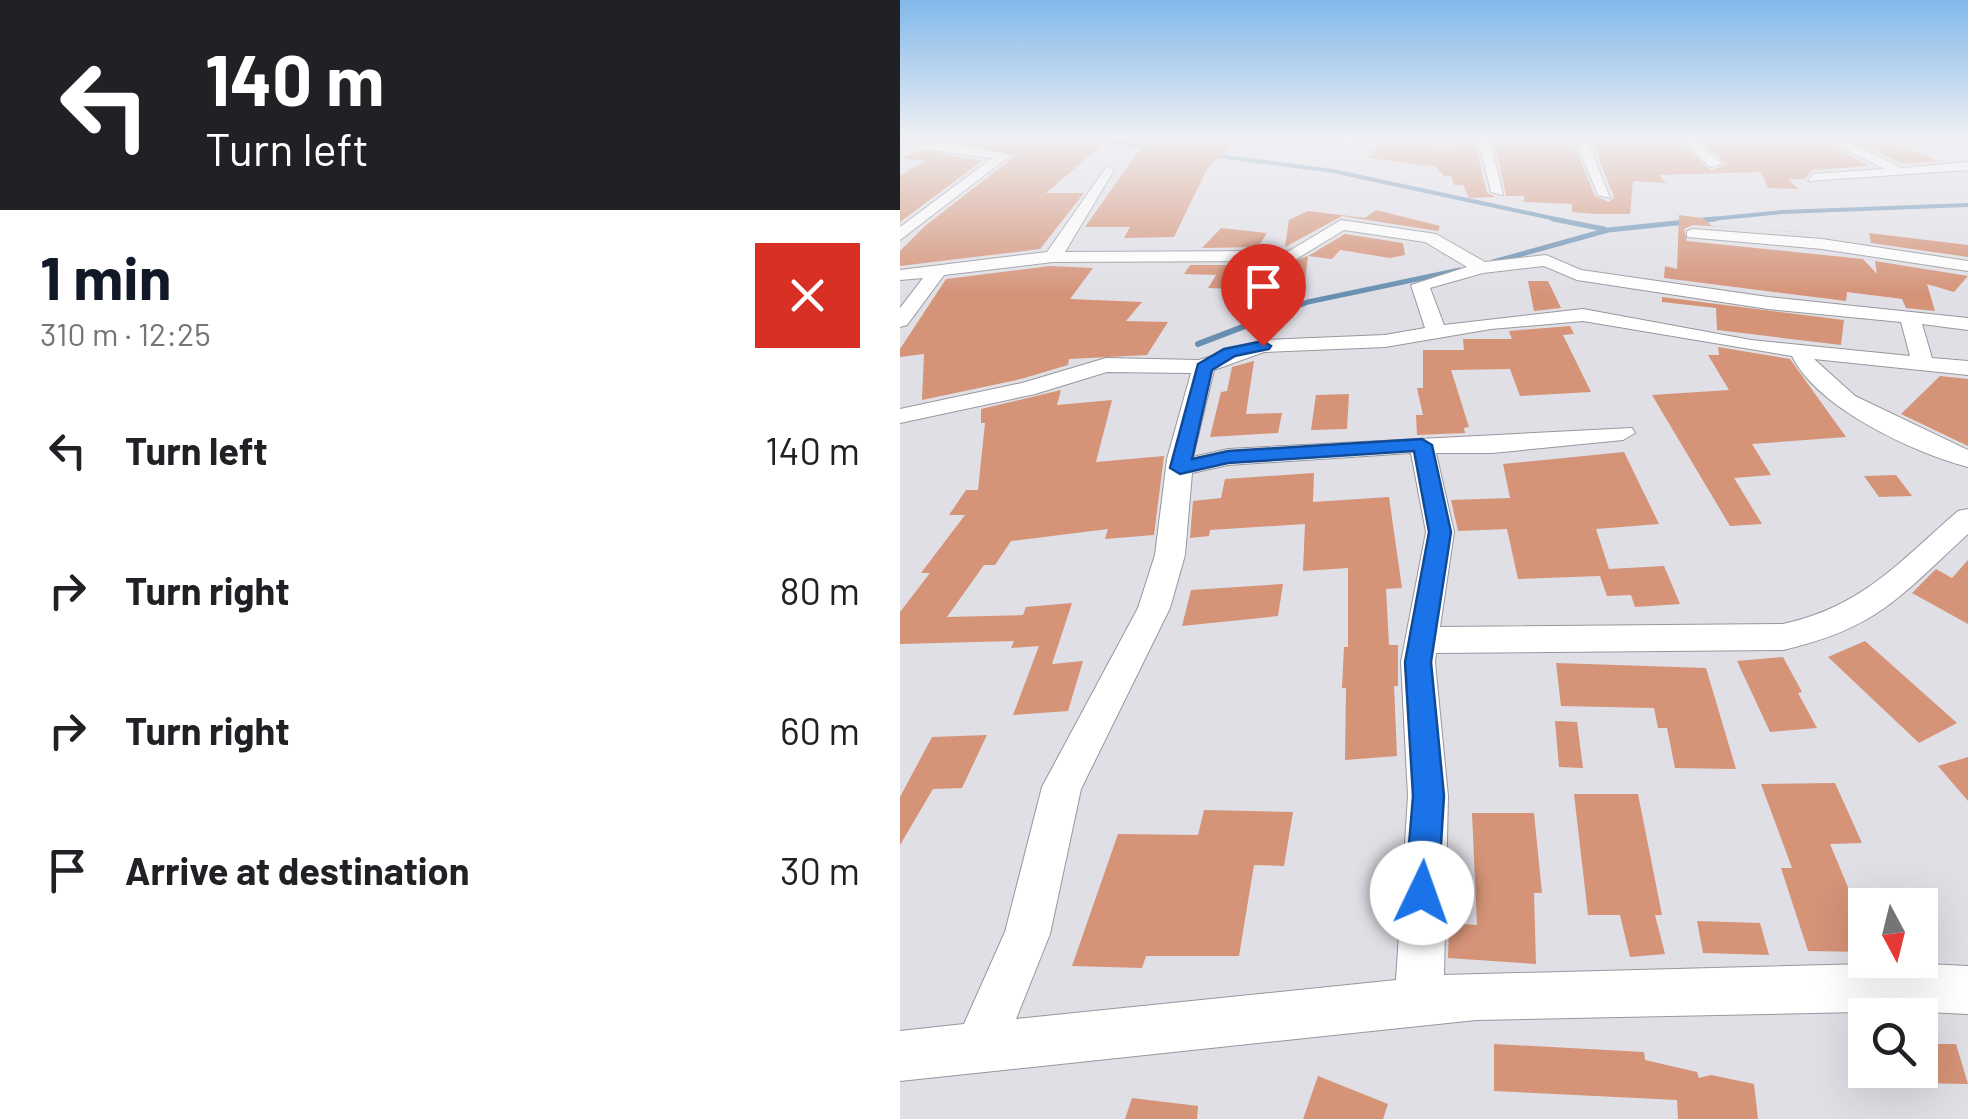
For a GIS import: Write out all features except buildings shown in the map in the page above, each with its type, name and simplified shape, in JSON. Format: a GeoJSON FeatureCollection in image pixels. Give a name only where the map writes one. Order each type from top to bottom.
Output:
{"type":"FeatureCollection","features":[{"type":"Feature","properties":{"kind":"street"},"geometry":{"type":"LineString","coordinates":[[900,235],[956,191]]}},
{"type":"Feature","properties":{"kind":"street"},"geometry":{"type":"LineString","coordinates":[[1053,257],[1094,191]]}},
{"type":"Feature","properties":{"kind":"street"},"geometry":{"type":"LineString","coordinates":[[1604,191],[1606,195]]}},
{"type":"Feature","properties":{"kind":"street"},"geometry":{"type":"LineString","coordinates":[[900,275],[1053,257],[1293,256],[1342,225],[1430,238],[1482,268]]}},
{"type":"Feature","properties":{"kind":"street"},"geometry":{"type":"LineString","coordinates":[[1693,234],[1822,244],[1968,266]]}},
{"type":"Feature","properties":{"kind":"street"},"geometry":{"type":"LineString","coordinates":[[1437,332],[1420,285],[1482,268],[1546,260],[1577,276],[1768,303],[1968,324]]}},
{"type":"Feature","properties":{"kind":"street"},"geometry":{"type":"LineString","coordinates":[[900,322],[937,272]]}},
{"type":"Feature","properties":{"kind":"street"},"geometry":{"type":"LineString","coordinates":[[900,416],[1010,393],[1106,365],[1204,368],[1242,348],[1385,341],[1583,315],[1715,341],[1968,368]]}},
{"type":"Feature","properties":{"kind":"street"},"geometry":{"type":"LineString","coordinates":[[1919,318],[1910,329],[1922,362]]}},
{"type":"Feature","properties":{"kind":"street"},"geometry":{"type":"LineString","coordinates":[[1799,350],[1802,360],[1828,388],[1914,437],[1968,459]]}},
{"type":"Feature","properties":{"kind":"street"},"geometry":{"type":"LineString","coordinates":[[980,1047],[1027,934],[1062,787],[1154,608],[1170,555],[1180,468],[1204,368]]}},
{"type":"Feature","properties":{"kind":"street"},"geometry":{"type":"LineString","coordinates":[[1180,468],[1228,457],[1422,445],[1492,445],[1623,433]]}},
{"type":"Feature","properties":{"kind":"street"},"geometry":{"type":"LineString","coordinates":[[1420,1001],[1428,796],[1420,704],[1422,640],[1440,532],[1422,445]]}},
{"type":"Feature","properties":{"kind":"street"},"geometry":{"type":"LineString","coordinates":[[1422,640],[1799,633],[1831,626],[1866,609],[1968,518]]}},
{"type":"Feature","properties":{"kind":"street"},"geometry":{"type":"LineString","coordinates":[[900,1056],[1420,1001],[1580,992],[1968,990]]}},
{"type":"Feature","properties":{"kind":"waterway"},"geometry":{"type":"LineString","coordinates":[[1427,191],[1565,221]]}},
{"type":"Feature","properties":{"kind":"waterway"},"geometry":{"type":"LineString","coordinates":[[1691,221],[1782,212],[1968,205]]}},
{"type":"Feature","properties":{"kind":"waterway"},"geometry":{"type":"LineString","coordinates":[[1553,219],[1604,229]]}},
{"type":"Feature","properties":{"kind":"waterway"},"geometry":{"type":"LineString","coordinates":[[1493,262],[1608,230],[1715,219]]}},
{"type":"Feature","properties":{"kind":"waterway"},"geometry":{"type":"LineString","coordinates":[[1247,325],[1308,302],[1460,270]]}},
{"type":"Feature","properties":{"kind":"waterway"},"geometry":{"type":"LineString","coordinates":[[1198,344],[1253,323]]}},
{"type":"Feature","properties":{"kind":"route"},"geometry":{"type":"LineString","coordinates":[[1263,346],[1230,352],[1204,368],[1180,468],[1228,457],[1422,445],[1440,532],[1418,662],[1428,796],[1422,893]]}}]}
